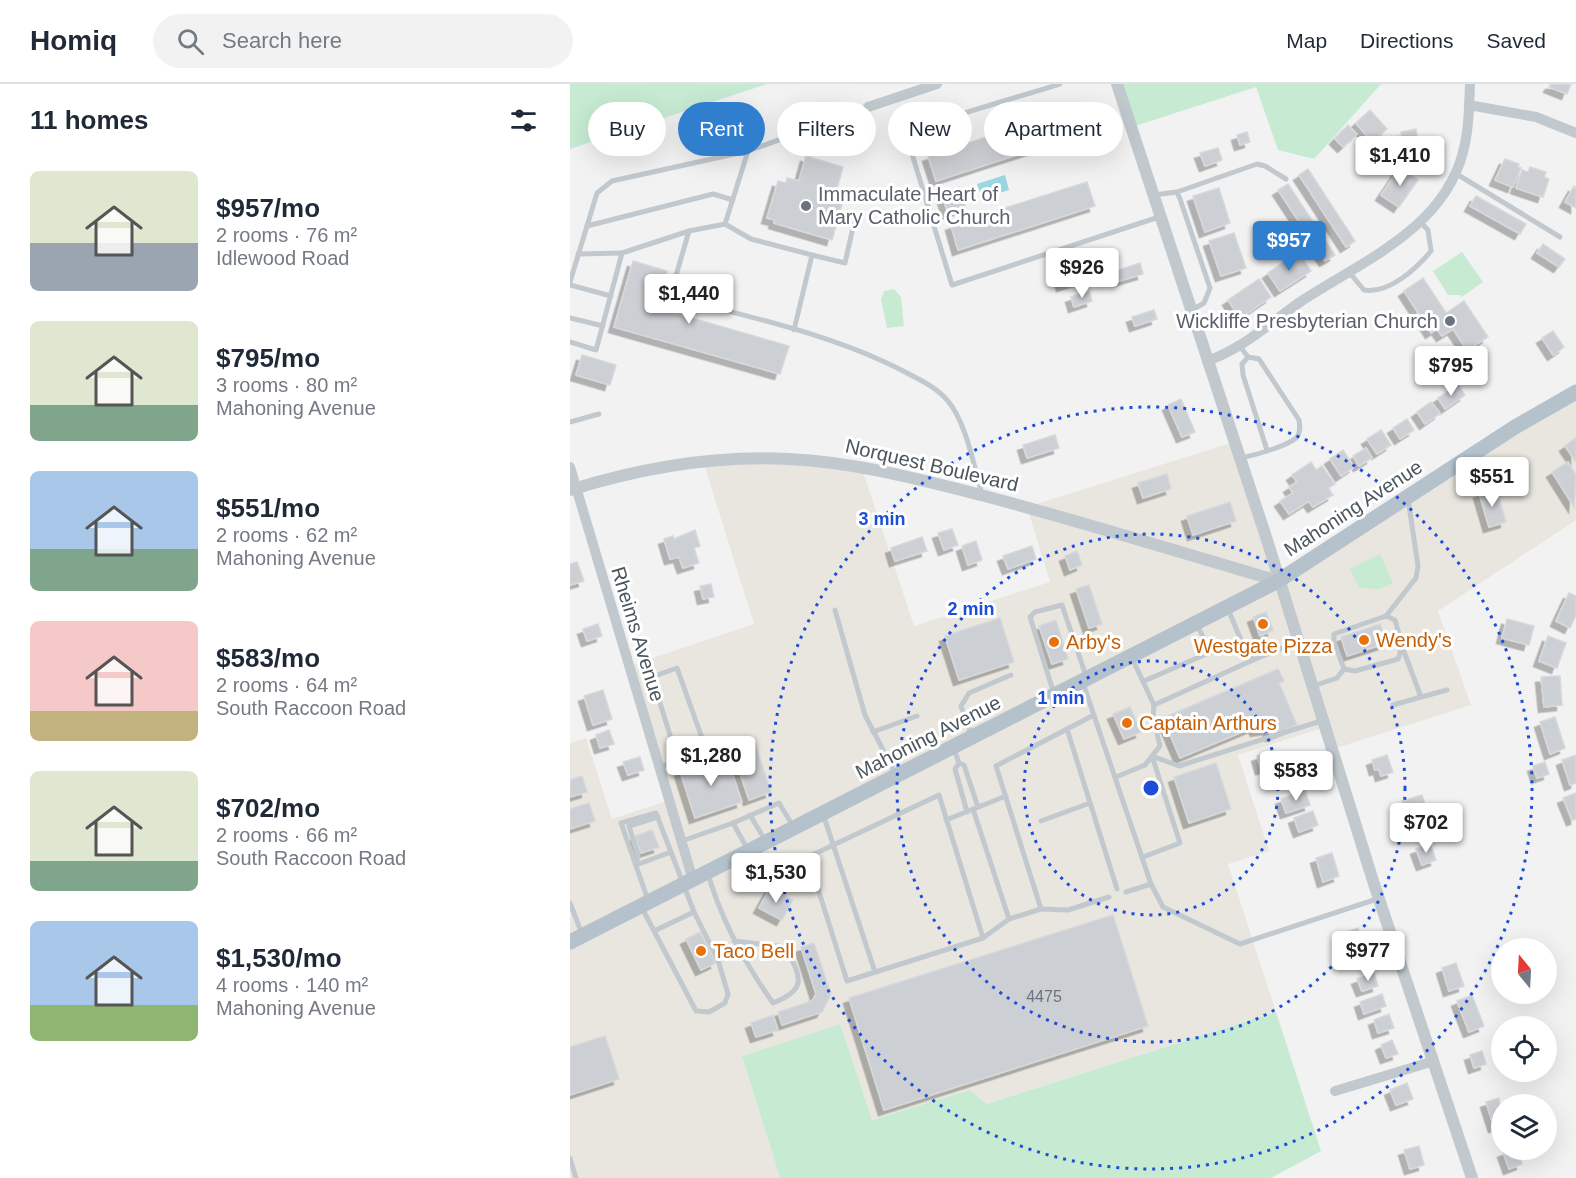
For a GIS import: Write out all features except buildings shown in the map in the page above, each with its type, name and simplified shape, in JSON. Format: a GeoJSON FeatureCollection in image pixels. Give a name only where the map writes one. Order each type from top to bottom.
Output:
{"type":"FeatureCollection","features":[{"type":"Feature","properties":{"kind":"main road","name":"Mahoning Avenue"},"geometry":{"type":"LineString","coordinates":[[577,939],[897,777],[956,755],[973,738],[1227,609],[1278,581],[1515,427],[1576,392]]}},
{"type":"Feature","properties":{"kind":"street"},"geometry":{"type":"LineString","coordinates":[[876,105],[937,84]]}},
{"type":"Feature","properties":{"kind":"street"},"geometry":{"type":"LineString","coordinates":[[1117,84],[1299,641],[1379,898],[1472,1178]]}},
{"type":"Feature","properties":{"kind":"street"},"geometry":{"type":"LineString","coordinates":[[1207,361],[1223,356],[1348,271],[1369,260],[1420,222],[1445,194],[1455,173],[1467,135],[1470,84]]}},
{"type":"Feature","properties":{"kind":"street"},"geometry":{"type":"LineString","coordinates":[[1469,105],[1527,115],[1576,133]]}},
{"type":"Feature","properties":{"kind":"street","name":"Norquest Boulevard"},"geometry":{"type":"LineString","coordinates":[[573,489],[672,465],[747,458],[790,459],[870,469],[983,496],[1278,581]]}},
{"type":"Feature","properties":{"kind":"street","name":"Rheims Avenue"},"geometry":{"type":"LineString","coordinates":[[570,467],[573,489],[579,502],[682,841],[688,883]]}},
{"type":"Feature","properties":{"kind":"street"},"geometry":{"type":"LineString","coordinates":[[1335,1091],[1434,1061]]}},
{"type":"Feature","properties":{"kind":"lane"},"geometry":{"type":"LineString","coordinates":[[1060,84],[905,131],[951,285],[1161,217]]}},
{"type":"Feature","properties":{"kind":"lane"},"geometry":{"type":"LineString","coordinates":[[611,296],[570,284],[597,193],[612,181],[724,156]]}},
{"type":"Feature","properties":{"kind":"lane"},"geometry":{"type":"LineString","coordinates":[[725,224],[746,156]]}},
{"type":"Feature","properties":{"kind":"lane"},"geometry":{"type":"LineString","coordinates":[[1154,195],[1177,192],[1257,164],[1265,166],[1286,179]]}},
{"type":"Feature","properties":{"kind":"lane"},"geometry":{"type":"LineString","coordinates":[[1455,173],[1560,237]]}},
{"type":"Feature","properties":{"kind":"lane"},"geometry":{"type":"LineString","coordinates":[[1177,192],[1210,288],[1204,303],[1191,310]]}},
{"type":"Feature","properties":{"kind":"lane"},"geometry":{"type":"LineString","coordinates":[[587,226],[713,194],[733,200]]}},
{"type":"Feature","properties":{"kind":"lane"},"geometry":{"type":"LineString","coordinates":[[578,254],[622,253],[689,231],[725,224],[751,238],[845,263],[856,214]]}},
{"type":"Feature","properties":{"kind":"lane"},"geometry":{"type":"LineString","coordinates":[[1348,271],[1364,290],[1377,292],[1400,279],[1431,251],[1428,230],[1420,222]]}},
{"type":"Feature","properties":{"kind":"lane"},"geometry":{"type":"LineString","coordinates":[[689,231],[670,296],[828,339],[889,364],[930,385],[948,401],[962,428],[983,496]]}},
{"type":"Feature","properties":{"kind":"lane"},"geometry":{"type":"LineString","coordinates":[[570,342],[596,350],[622,253]]}},
{"type":"Feature","properties":{"kind":"lane"},"geometry":{"type":"LineString","coordinates":[[794,330],[812,255]]}},
{"type":"Feature","properties":{"kind":"lane"},"geometry":{"type":"LineString","coordinates":[[570,318],[603,326]]}},
{"type":"Feature","properties":{"kind":"lane"},"geometry":{"type":"LineString","coordinates":[[1239,345],[1248,357],[1259,359],[1299,420],[1300,430],[1296,438],[1239,458]]}},
{"type":"Feature","properties":{"kind":"lane"},"geometry":{"type":"LineString","coordinates":[[1248,357],[1242,364],[1243,375],[1267,450]]}},
{"type":"Feature","properties":{"kind":"lane"},"geometry":{"type":"LineString","coordinates":[[570,422],[599,414]]}},
{"type":"Feature","properties":{"kind":"lane"},"geometry":{"type":"LineString","coordinates":[[1344,669],[1334,642],[1334,634],[1386,615],[1416,578],[1418,566],[1408,498]]}},
{"type":"Feature","properties":{"kind":"lane"},"geometry":{"type":"LineString","coordinates":[[1055,697],[1030,617],[1035,612],[1062,604],[1094,715],[1151,884],[1164,907],[1240,944],[1379,898]]}},
{"type":"Feature","properties":{"kind":"lane"},"geometry":{"type":"LineString","coordinates":[[1227,609],[1253,660]]}},
{"type":"Feature","properties":{"kind":"lane"},"geometry":{"type":"LineString","coordinates":[[835,610],[873,732],[897,777]]}},
{"type":"Feature","properties":{"kind":"lane"},"geometry":{"type":"LineString","coordinates":[[1386,615],[1395,620],[1402,649],[1421,697]]}},
{"type":"Feature","properties":{"kind":"lane"},"geometry":{"type":"LineString","coordinates":[[1197,625],[1211,652]]}},
{"type":"Feature","properties":{"kind":"lane"},"geometry":{"type":"LineString","coordinates":[[1144,681],[1240,638]]}},
{"type":"Feature","properties":{"kind":"lane"},"geometry":{"type":"LineString","coordinates":[[1154,705],[1299,641]]}},
{"type":"Feature","properties":{"kind":"lane"},"geometry":{"type":"LineString","coordinates":[[1344,669],[1355,671],[1398,659],[1402,649]]}},
{"type":"Feature","properties":{"kind":"lane"},"geometry":{"type":"LineString","coordinates":[[1116,777],[1145,765],[1160,746],[1152,717],[1154,705],[1132,657]]}},
{"type":"Feature","properties":{"kind":"lane"},"geometry":{"type":"LineString","coordinates":[[660,767],[706,752],[677,668],[652,677],[678,760]]}},
{"type":"Feature","properties":{"kind":"lane"},"geometry":{"type":"LineString","coordinates":[[1313,686],[1337,678],[1344,669]]}},
{"type":"Feature","properties":{"kind":"lane"},"geometry":{"type":"LineString","coordinates":[[973,738],[961,706],[969,693],[1011,675]]}},
{"type":"Feature","properties":{"kind":"lane"},"geometry":{"type":"LineString","coordinates":[[1394,705],[1447,690]]}},
{"type":"Feature","properties":{"kind":"lane"},"geometry":{"type":"LineString","coordinates":[[1041,909],[996,766],[1094,715]]}},
{"type":"Feature","properties":{"kind":"lane"},"geometry":{"type":"LineString","coordinates":[[873,732],[917,716]]}},
{"type":"Feature","properties":{"kind":"lane"},"geometry":{"type":"LineString","coordinates":[[1152,756],[1179,766],[1324,720]]}},
{"type":"Feature","properties":{"kind":"lane"},"geometry":{"type":"LineString","coordinates":[[1067,729],[1117,890]]}},
{"type":"Feature","properties":{"kind":"lane"},"geometry":{"type":"LineString","coordinates":[[956,755],[964,765],[973,809]]}},
{"type":"Feature","properties":{"kind":"lane"},"geometry":{"type":"LineString","coordinates":[[956,755],[955,768],[973,809],[1009,919]]}},
{"type":"Feature","properties":{"kind":"lane"},"geometry":{"type":"LineString","coordinates":[[1143,856],[1180,843],[1152,756]]}},
{"type":"Feature","properties":{"kind":"lane"},"geometry":{"type":"LineString","coordinates":[[983,938],[939,795],[808,858],[847,981],[983,938],[1009,919],[1041,909],[1068,910],[1109,897]]}},
{"type":"Feature","properties":{"kind":"lane"},"geometry":{"type":"LineString","coordinates":[[946,820],[1006,796]]}},
{"type":"Feature","properties":{"kind":"lane"},"geometry":{"type":"LineString","coordinates":[[682,841],[733,823],[779,803],[795,828]]}},
{"type":"Feature","properties":{"kind":"lane"},"geometry":{"type":"LineString","coordinates":[[1041,821],[1090,803]]}},
{"type":"Feature","properties":{"kind":"lane"},"geometry":{"type":"LineString","coordinates":[[656,813],[671,852],[688,883],[694,912],[718,960],[728,994],[725,1003],[709,1012],[696,1011],[654,931],[645,905],[636,865],[621,823],[656,813]]}},
{"type":"Feature","properties":{"kind":"lane"},"geometry":{"type":"LineString","coordinates":[[823,814],[875,972]]}},
{"type":"Feature","properties":{"kind":"lane"},"geometry":{"type":"LineString","coordinates":[[750,815],[766,843]]}},
{"type":"Feature","properties":{"kind":"lane"},"geometry":{"type":"LineString","coordinates":[[733,823],[748,852]]}},
{"type":"Feature","properties":{"kind":"lane"},"geometry":{"type":"LineString","coordinates":[[636,865],[671,852]]}},
{"type":"Feature","properties":{"kind":"lane"},"geometry":{"type":"LineString","coordinates":[[708,873],[715,899],[734,941],[773,1003],[792,996],[798,988],[798,976],[786,947],[734,941]]}},
{"type":"Feature","properties":{"kind":"lane"},"geometry":{"type":"LineString","coordinates":[[1126,892],[1151,884]]}},
{"type":"Feature","properties":{"kind":"lane"},"geometry":{"type":"LineString","coordinates":[[570,903],[577,939]]}},
{"type":"Feature","properties":{"kind":"lane"},"geometry":{"type":"LineString","coordinates":[[654,931],[694,912]]}},
{"type":"Feature","properties":{"kind":"lane"},"geometry":{"type":"LineString","coordinates":[[570,1158],[576,1178]]}},
{"type":"Feature","properties":{"kind":"shaded area"},"geometry":{"type":"Polygon","coordinates":[[[1576,392],[1576,520],[1438,611],[1471,705],[1333,749],[1326,727],[1238,755],[1269,851],[1228,864],[1276,1012],[985,1104],[969,1090],[871,1120],[840,1024],[742,1056],[780,1178],[570,1178],[570,743],[586,738],[612,819],[670,800],[629,666],[754,624],[703,461],[862,468],[914,626],[1050,582],[1027,507],[1234,442],[1277,581],[1576,392]]]}},
{"type":"Feature","properties":{"kind":"green space"},"geometry":{"type":"Polygon","coordinates":[[[570,84],[767,84],[712,102],[678,102],[678,113],[666,117],[666,102],[588,102],[588,143],[570,149],[570,84]]]}},
{"type":"Feature","properties":{"kind":"green space"},"geometry":{"type":"Polygon","coordinates":[[[1117,84],[1381,84],[1314,159],[1278,150],[1256,87],[1132,127],[1117,84]]]}},
{"type":"Feature","properties":{"kind":"green space"},"geometry":{"type":"Polygon","coordinates":[[[1462,252],[1483,282],[1462,297],[1448,295],[1433,271],[1462,252]]]}},
{"type":"Feature","properties":{"kind":"green space"},"geometry":{"type":"Polygon","coordinates":[[[894,289],[901,297],[904,326],[887,328],[881,300],[884,291],[894,289]]]}},
{"type":"Feature","properties":{"kind":"green space"},"geometry":{"type":"Polygon","coordinates":[[[1380,554],[1393,583],[1380,589],[1359,588],[1350,569],[1380,554]]]}},
{"type":"Feature","properties":{"kind":"green space"},"geometry":{"type":"Polygon","coordinates":[[[1276,1012],[1321,1151],[1271,1178],[780,1178],[742,1056],[840,1024],[872,1120],[969,1090],[986,1104],[1276,1012]]]}},
{"type":"Feature","properties":{"kind":"water"},"geometry":{"type":"Polygon","coordinates":[[[1005,175],[1009,190],[982,199],[977,184],[1005,175]]]}},
{"type":"Feature","properties":{"kind":"place","name":"Immaculate Heart of Mary Catholic Church"},"geometry":{"type":"Point","coordinates":[806,206]}},
{"type":"Feature","properties":{"kind":"place","name":"Wickliffe Presbyterian Church"},"geometry":{"type":"Point","coordinates":[1450,321]}},
{"type":"Feature","properties":{"kind":"place","name":"Westgate Pizza"},"geometry":{"type":"Point","coordinates":[1263,624]}},
{"type":"Feature","properties":{"kind":"place","name":"Wendy's"},"geometry":{"type":"Point","coordinates":[1364,640]}},
{"type":"Feature","properties":{"kind":"place","name":"Arby's"},"geometry":{"type":"Point","coordinates":[1054,642]}},
{"type":"Feature","properties":{"kind":"place","name":"Captain Arthurs"},"geometry":{"type":"Point","coordinates":[1127,723]}},
{"type":"Feature","properties":{"kind":"place","name":"Taco Bell"},"geometry":{"type":"Point","coordinates":[701,951]}}]}
